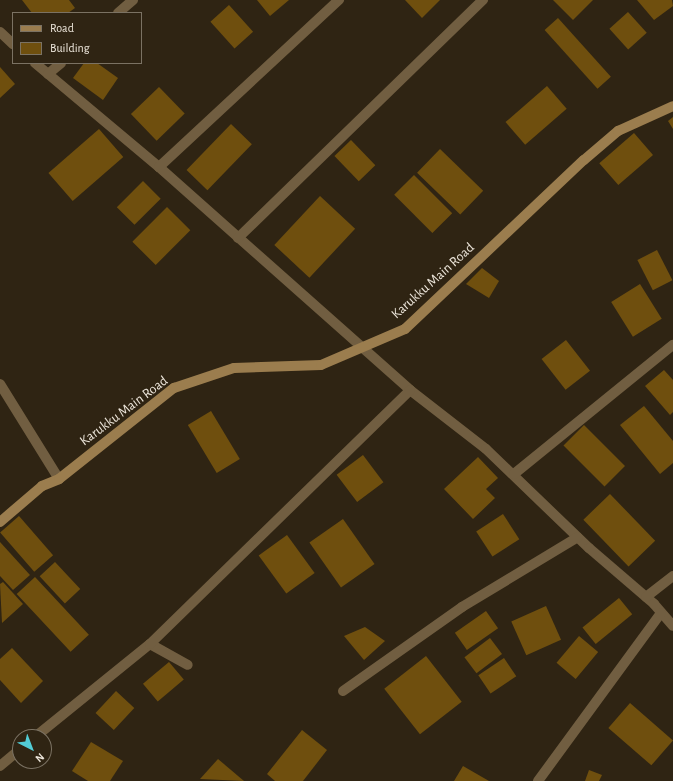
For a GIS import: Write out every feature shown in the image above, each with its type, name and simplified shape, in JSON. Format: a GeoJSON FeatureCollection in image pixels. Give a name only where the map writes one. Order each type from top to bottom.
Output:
{"type":"FeatureCollection","features":[{"type":"Feature","properties":{"kind":"main road","name":"Karukku Main Road"},"geometry":{"type":"LineString","coordinates":[[0,522],[42,486],[59,479],[174,388],[234,368],[320,365],[405,329],[584,160],[618,131],[673,106]]}},
{"type":"Feature","properties":{"kind":"street"},"geometry":{"type":"LineString","coordinates":[[119,12],[133,0]]}},
{"type":"Feature","properties":{"kind":"street"},"geometry":{"type":"LineString","coordinates":[[160,168],[339,0]]}},
{"type":"Feature","properties":{"kind":"street"},"geometry":{"type":"LineString","coordinates":[[238,238],[483,0]]}},
{"type":"Feature","properties":{"kind":"street"},"geometry":{"type":"LineString","coordinates":[[0,32],[12,43]]}},
{"type":"Feature","properties":{"kind":"street"},"geometry":{"type":"LineString","coordinates":[[36,64],[160,168],[410,390],[486,449],[514,474],[578,537],[646,598],[673,626]]}},
{"type":"Feature","properties":{"kind":"street"},"geometry":{"type":"LineString","coordinates":[[48,74],[60,64]]}},
{"type":"Feature","properties":{"kind":"street"},"geometry":{"type":"LineString","coordinates":[[514,474],[673,345]]}},
{"type":"Feature","properties":{"kind":"street"},"geometry":{"type":"LineString","coordinates":[[0,384],[59,479]]}},
{"type":"Feature","properties":{"kind":"street"},"geometry":{"type":"LineString","coordinates":[[45,729],[150,644],[410,390]]}},
{"type":"Feature","properties":{"kind":"street"},"geometry":{"type":"LineString","coordinates":[[343,691],[456,610],[578,537]]}},
{"type":"Feature","properties":{"kind":"street"},"geometry":{"type":"LineString","coordinates":[[646,598],[673,576]]}},
{"type":"Feature","properties":{"kind":"street"},"geometry":{"type":"LineString","coordinates":[[538,781],[661,613]]}},
{"type":"Feature","properties":{"kind":"street"},"geometry":{"type":"LineString","coordinates":[[150,644],[188,665]]}},
{"type":"Feature","properties":{"kind":"street"},"geometry":{"type":"LineString","coordinates":[[0,766],[12,756]]}},
{"type":"Feature","properties":{"kind":"building"},"geometry":{"type":"Polygon","coordinates":[[[22,0],[69,0],[75,8],[69,12],[31,12],[22,0]]]}},
{"type":"Feature","properties":{"kind":"building"},"geometry":{"type":"Polygon","coordinates":[[[257,0],[289,0],[270,16],[257,0]]]}},
{"type":"Feature","properties":{"kind":"building"},"geometry":{"type":"Polygon","coordinates":[[[405,0],[440,0],[422,18],[405,0]]]}},
{"type":"Feature","properties":{"kind":"building"},"geometry":{"type":"Polygon","coordinates":[[[553,0],[593,0],[573,20],[553,0]]]}},
{"type":"Feature","properties":{"kind":"building"},"geometry":{"type":"Polygon","coordinates":[[[637,0],[672,0],[673,6],[654,20],[637,0]]]}},
{"type":"Feature","properties":{"kind":"building"},"geometry":{"type":"Polygon","coordinates":[[[229,5],[253,32],[235,48],[210,22],[229,5]]]}},
{"type":"Feature","properties":{"kind":"building"},"geometry":{"type":"Polygon","coordinates":[[[628,12],[647,33],[628,50],[609,29],[628,12]]]}},
{"type":"Feature","properties":{"kind":"building"},"geometry":{"type":"Polygon","coordinates":[[[558,18],[611,77],[597,89],[545,30],[558,18]]]}},
{"type":"Feature","properties":{"kind":"building"},"geometry":{"type":"Polygon","coordinates":[[[83,64],[98,64],[118,78],[103,100],[73,78],[83,64]]]}},
{"type":"Feature","properties":{"kind":"building"},"geometry":{"type":"Polygon","coordinates":[[[0,67],[15,84],[0,98],[0,67]]]}},
{"type":"Feature","properties":{"kind":"building"},"geometry":{"type":"Polygon","coordinates":[[[547,86],[567,109],[525,145],[505,122],[547,86]]]}},
{"type":"Feature","properties":{"kind":"building"},"geometry":{"type":"Polygon","coordinates":[[[159,87],[185,114],[157,141],[131,114],[159,87]]]}},
{"type":"Feature","properties":{"kind":"building"},"geometry":{"type":"Polygon","coordinates":[[[673,117],[673,129],[668,121],[673,117]]]}},
{"type":"Feature","properties":{"kind":"building"},"geometry":{"type":"Polygon","coordinates":[[[231,124],[252,144],[207,190],[187,170],[231,124]]]}},
{"type":"Feature","properties":{"kind":"building"},"geometry":{"type":"Polygon","coordinates":[[[99,129],[123,157],[73,201],[48,173],[99,129]]]}},
{"type":"Feature","properties":{"kind":"building"},"geometry":{"type":"Polygon","coordinates":[[[634,133],[653,155],[618,185],[599,163],[634,133]]]}},
{"type":"Feature","properties":{"kind":"building"},"geometry":{"type":"Polygon","coordinates":[[[351,140],[375,165],[359,181],[334,156],[351,140]]]}},
{"type":"Feature","properties":{"kind":"building"},"geometry":{"type":"Polygon","coordinates":[[[440,149],[483,191],[460,214],[417,173],[440,149]]]}},
{"type":"Feature","properties":{"kind":"building"},"geometry":{"type":"Polygon","coordinates":[[[414,175],[452,213],[432,233],[394,195],[414,175]]]}},
{"type":"Feature","properties":{"kind":"building"},"geometry":{"type":"Polygon","coordinates":[[[143,181],[161,199],[135,225],[117,207],[143,181]]]}},
{"type":"Feature","properties":{"kind":"building"},"geometry":{"type":"Polygon","coordinates":[[[320,196],[355,229],[309,278],[274,245],[320,196]]]}},
{"type":"Feature","properties":{"kind":"building"},"geometry":{"type":"Polygon","coordinates":[[[167,207],[190,230],[156,265],[132,242],[167,207]]]}},
{"type":"Feature","properties":{"kind":"building"},"geometry":{"type":"Polygon","coordinates":[[[657,250],[672,280],[653,290],[637,260],[657,250]]]}},
{"type":"Feature","properties":{"kind":"building"},"geometry":{"type":"Polygon","coordinates":[[[482,268],[499,281],[489,298],[466,284],[482,268]]]}},
{"type":"Feature","properties":{"kind":"building"},"geometry":{"type":"Polygon","coordinates":[[[640,284],[662,319],[633,337],[611,302],[640,284]]]}},
{"type":"Feature","properties":{"kind":"building"},"geometry":{"type":"Polygon","coordinates":[[[566,340],[590,371],[566,390],[542,359],[566,340]]]}},
{"type":"Feature","properties":{"kind":"building"},"geometry":{"type":"Polygon","coordinates":[[[664,370],[673,380],[673,412],[670,415],[645,386],[664,370]]]}},
{"type":"Feature","properties":{"kind":"building"},"geometry":{"type":"Polygon","coordinates":[[[644,406],[673,441],[673,463],[660,474],[620,425],[644,406]]]}},
{"type":"Feature","properties":{"kind":"building"},"geometry":{"type":"Polygon","coordinates":[[[211,411],[240,459],[217,473],[188,425],[211,411]]]}},
{"type":"Feature","properties":{"kind":"building"},"geometry":{"type":"Polygon","coordinates":[[[584,425],[625,466],[605,487],[563,446],[584,425]]]}},
{"type":"Feature","properties":{"kind":"building"},"geometry":{"type":"Polygon","coordinates":[[[363,455],[383,482],[357,502],[337,475],[363,455]]]}},
{"type":"Feature","properties":{"kind":"building"},"geometry":{"type":"Polygon","coordinates":[[[478,457],[498,478],[486,489],[495,498],[473,519],[444,489],[478,457]]]}},
{"type":"Feature","properties":{"kind":"building"},"geometry":{"type":"Polygon","coordinates":[[[610,494],[655,541],[629,566],[583,520],[610,494]]]}},
{"type":"Feature","properties":{"kind":"building"},"geometry":{"type":"Polygon","coordinates":[[[503,514],[519,539],[493,557],[476,531],[503,514]]]}},
{"type":"Feature","properties":{"kind":"building"},"geometry":{"type":"Polygon","coordinates":[[[19,516],[53,555],[34,572],[0,532],[19,516]]]}},
{"type":"Feature","properties":{"kind":"building"},"geometry":{"type":"Polygon","coordinates":[[[343,519],[375,564],[341,588],[309,543],[343,519]]]}},
{"type":"Feature","properties":{"kind":"building"},"geometry":{"type":"Polygon","coordinates":[[[287,535],[315,573],[286,594],[259,556],[287,535]]]}},
{"type":"Feature","properties":{"kind":"building"},"geometry":{"type":"Polygon","coordinates":[[[0,542],[30,575],[13,590],[0,576],[0,542]]]}},
{"type":"Feature","properties":{"kind":"building"},"geometry":{"type":"Polygon","coordinates":[[[55,562],[80,589],[65,603],[40,576],[55,562]]]}},
{"type":"Feature","properties":{"kind":"building"},"geometry":{"type":"Polygon","coordinates":[[[35,577],[89,635],[71,652],[17,594],[35,577]]]}},
{"type":"Feature","properties":{"kind":"building"},"geometry":{"type":"Polygon","coordinates":[[[3,582],[23,604],[2,623],[0,584],[3,582]]]}},
{"type":"Feature","properties":{"kind":"building"},"geometry":{"type":"Polygon","coordinates":[[[619,598],[632,614],[596,644],[582,628],[619,598]]]}},
{"type":"Feature","properties":{"kind":"building"},"geometry":{"type":"Polygon","coordinates":[[[546,606],[561,640],[526,655],[511,621],[546,606]]]}},
{"type":"Feature","properties":{"kind":"building"},"geometry":{"type":"Polygon","coordinates":[[[486,611],[498,628],[467,650],[455,633],[486,611]]]}},
{"type":"Feature","properties":{"kind":"building"},"geometry":{"type":"Polygon","coordinates":[[[365,627],[385,641],[364,660],[344,636],[365,627]]]}},
{"type":"Feature","properties":{"kind":"building"},"geometry":{"type":"Polygon","coordinates":[[[579,636],[598,652],[576,679],[557,663],[579,636]]]}},
{"type":"Feature","properties":{"kind":"building"},"geometry":{"type":"Polygon","coordinates":[[[490,638],[502,654],[476,673],[464,657],[490,638]]]}},
{"type":"Feature","properties":{"kind":"building"},"geometry":{"type":"Polygon","coordinates":[[[12,648],[43,681],[21,703],[0,680],[0,659],[12,648]]]}},
{"type":"Feature","properties":{"kind":"building"},"geometry":{"type":"Polygon","coordinates":[[[426,656],[462,702],[420,734],[384,689],[426,656]]]}},
{"type":"Feature","properties":{"kind":"building"},"geometry":{"type":"Polygon","coordinates":[[[504,658],[516,676],[491,694],[478,675],[504,658]]]}},
{"type":"Feature","properties":{"kind":"building"},"geometry":{"type":"Polygon","coordinates":[[[169,662],[184,680],[158,701],[143,684],[169,662]]]}},
{"type":"Feature","properties":{"kind":"building"},"geometry":{"type":"Polygon","coordinates":[[[116,691],[134,708],[114,730],[96,713],[116,691]]]}},
{"type":"Feature","properties":{"kind":"building"},"geometry":{"type":"Polygon","coordinates":[[[630,703],[673,740],[651,765],[608,728],[630,703]]]}},
{"type":"Feature","properties":{"kind":"building"},"geometry":{"type":"Polygon","coordinates":[[[302,730],[327,750],[303,781],[275,781],[267,774],[302,730]]]}},
{"type":"Feature","properties":{"kind":"building"},"geometry":{"type":"Polygon","coordinates":[[[91,742],[123,761],[110,781],[88,781],[72,771],[91,742]]]}},
{"type":"Feature","properties":{"kind":"building"},"geometry":{"type":"Polygon","coordinates":[[[218,759],[244,781],[200,779],[218,759]]]}},
{"type":"Feature","properties":{"kind":"building"},"geometry":{"type":"Polygon","coordinates":[[[463,766],[489,781],[454,781],[463,766]]]}},
{"type":"Feature","properties":{"kind":"building"},"geometry":{"type":"Polygon","coordinates":[[[589,770],[602,775],[599,781],[585,781],[589,770]]]}}]}
